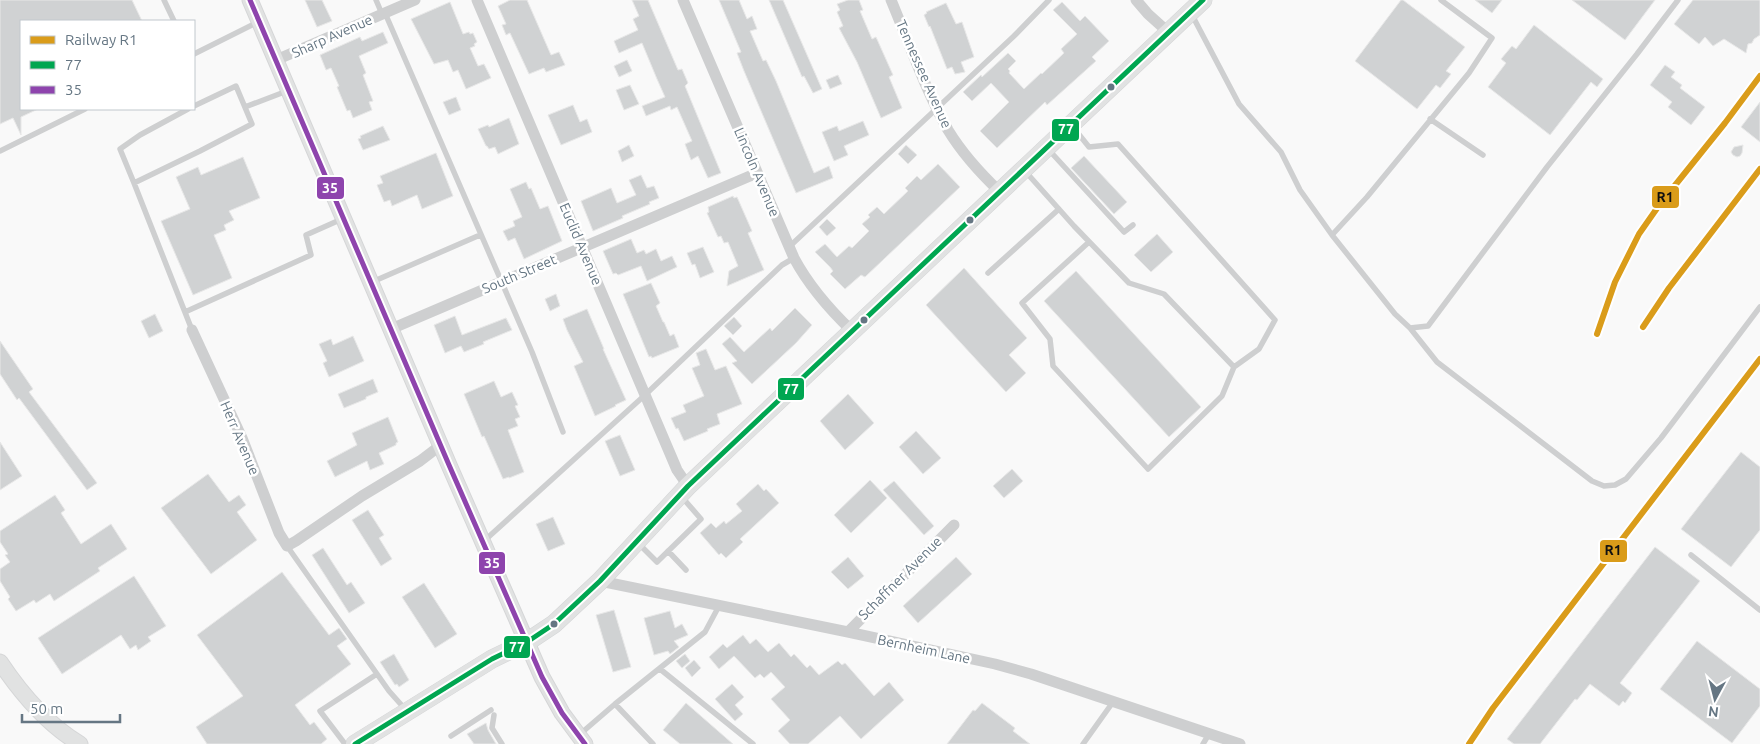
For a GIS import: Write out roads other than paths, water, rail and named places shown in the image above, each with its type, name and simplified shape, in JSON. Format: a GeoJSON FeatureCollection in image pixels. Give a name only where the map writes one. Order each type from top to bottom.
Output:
{"type":"FeatureCollection","features":[{"type":"Feature","properties":{"kind":"main road"},"geometry":{"type":"LineString","coordinates":[[250,0],[440,445],[527,642],[546,684],[562,712],[582,740]]}},
{"type":"Feature","properties":{"kind":"main road"},"geometry":{"type":"LineString","coordinates":[[355,744],[492,659],[527,642],[554,624],[600,581],[684,490],[1197,6]]}},
{"type":"Feature","properties":{"kind":"main road"},"geometry":{"type":"LineString","coordinates":[[0,662],[18,686],[46,717],[80,744]]}},
{"type":"Feature","properties":{"kind":"street","name":"Sharp Avenue"},"geometry":{"type":"LineString","coordinates":[[276,60],[415,0]]}},
{"type":"Feature","properties":{"kind":"street","name":"Euclid Avenue"},"geometry":{"type":"LineString","coordinates":[[477,0],[684,490]]}},
{"type":"Feature","properties":{"kind":"street","name":"Lincoln Avenue"},"geometry":{"type":"LineString","coordinates":[[683,0],[794,258],[818,295],[852,331]]}},
{"type":"Feature","properties":{"kind":"street","name":"Tennessee Avenue"},"geometry":{"type":"LineString","coordinates":[[891,0],[948,130],[961,150],[1000,192]]}},
{"type":"Feature","properties":{"kind":"street"},"geometry":{"type":"LineString","coordinates":[[1136,0],[1168,32]]}},
{"type":"Feature","properties":{"kind":"street","name":"South Street"},"geometry":{"type":"LineString","coordinates":[[391,329],[757,173]]}},
{"type":"Feature","properties":{"kind":"street","name":"Herr Avenue"},"geometry":{"type":"LineString","coordinates":[[192,330],[242,438],[279,533],[287,546]]}},
{"type":"Feature","properties":{"kind":"street"},"geometry":{"type":"LineString","coordinates":[[287,546],[362,496],[420,461],[440,445]]}},
{"type":"Feature","properties":{"kind":"street","name":"Schaffner Avenue"},"geometry":{"type":"LineString","coordinates":[[848,632],[954,525]]}},
{"type":"Feature","properties":{"kind":"street","name":"Bernheim Lane"},"geometry":{"type":"LineString","coordinates":[[600,581],[995,664],[1240,744]]}},
{"type":"Feature","properties":{"kind":"lane"},"geometry":{"type":"LineString","coordinates":[[164,0],[174,20]]}},
{"type":"Feature","properties":{"kind":"lane"},"geometry":{"type":"LineString","coordinates":[[376,0],[384,14],[532,352],[562,432]]}},
{"type":"Feature","properties":{"kind":"lane"},"geometry":{"type":"LineString","coordinates":[[789,247],[1050,0]]}},
{"type":"Feature","properties":{"kind":"lane"},"geometry":{"type":"LineString","coordinates":[[1332,235],[1367,197],[1469,73],[1492,38],[1441,0]]}},
{"type":"Feature","properties":{"kind":"lane"},"geometry":{"type":"LineString","coordinates":[[1410,328],[1428,326],[1547,167],[1638,54],[1678,0]]}},
{"type":"Feature","properties":{"kind":"lane"},"geometry":{"type":"LineString","coordinates":[[1197,6],[1239,104],[1281,152],[1300,190],[1332,235],[1395,314],[1410,328],[1437,362],[1592,481],[1604,486],[1615,485],[1626,479],[1639,465],[1760,307]]}},
{"type":"Feature","properties":{"kind":"lane"},"geometry":{"type":"LineString","coordinates":[[195,53],[259,21]]}},
{"type":"Feature","properties":{"kind":"lane"},"geometry":{"type":"LineString","coordinates":[[134,182],[252,124],[236,86],[195,106]]}},
{"type":"Feature","properties":{"kind":"lane"},"geometry":{"type":"LineString","coordinates":[[245,107],[289,90]]}},
{"type":"Feature","properties":{"kind":"lane"},"geometry":{"type":"LineString","coordinates":[[0,151],[82,110]]}},
{"type":"Feature","properties":{"kind":"lane"},"geometry":{"type":"LineString","coordinates":[[186,110],[120,148],[192,330]]}},
{"type":"Feature","properties":{"kind":"lane"},"geometry":{"type":"LineString","coordinates":[[1430,119],[1484,155]]}},
{"type":"Feature","properties":{"kind":"lane"},"geometry":{"type":"LineString","coordinates":[[1071,125],[1089,147],[1118,144],[1275,320],[1259,349],[1234,367],[1222,396],[1148,469],[1053,366],[1050,338],[1022,303],[1089,242]]}},
{"type":"Feature","properties":{"kind":"lane"},"geometry":{"type":"LineString","coordinates":[[1047,148],[1124,232],[1133,225]]}},
{"type":"Feature","properties":{"kind":"lane"},"geometry":{"type":"LineString","coordinates":[[1024,170],[1129,283],[1164,294],[1234,367]]}},
{"type":"Feature","properties":{"kind":"lane"},"geometry":{"type":"LineString","coordinates":[[988,273],[1059,209]]}},
{"type":"Feature","properties":{"kind":"lane"},"geometry":{"type":"LineString","coordinates":[[185,312],[310,255],[306,236],[344,218]]}},
{"type":"Feature","properties":{"kind":"lane"},"geometry":{"type":"LineString","coordinates":[[371,282],[480,235]]}},
{"type":"Feature","properties":{"kind":"lane"},"geometry":{"type":"LineString","coordinates":[[483,542],[645,395],[782,265],[794,258]]}},
{"type":"Feature","properties":{"kind":"lane"},"geometry":{"type":"LineString","coordinates":[[637,541],[657,562],[701,519],[684,490]]}},
{"type":"Feature","properties":{"kind":"lane"},"geometry":{"type":"LineString","coordinates":[[287,546],[389,691],[406,711]]}},
{"type":"Feature","properties":{"kind":"lane"},"geometry":{"type":"LineString","coordinates":[[668,551],[686,570]]}},
{"type":"Feature","properties":{"kind":"lane"},"geometry":{"type":"LineString","coordinates":[[1691,555],[1760,610]]}},
{"type":"Feature","properties":{"kind":"lane"},"geometry":{"type":"LineString","coordinates":[[582,740],[615,704],[705,632],[720,606]]}},
{"type":"Feature","properties":{"kind":"lane"},"geometry":{"type":"LineString","coordinates":[[660,669],[753,744]]}},
{"type":"Feature","properties":{"kind":"lane"},"geometry":{"type":"LineString","coordinates":[[345,744],[320,711],[377,674]]}},
{"type":"Feature","properties":{"kind":"lane"},"geometry":{"type":"LineString","coordinates":[[1083,744],[1113,702]]}},
{"type":"Feature","properties":{"kind":"lane"},"geometry":{"type":"LineString","coordinates":[[615,704],[652,744]]}},
{"type":"Feature","properties":{"kind":"lane"},"geometry":{"type":"LineString","coordinates":[[451,736],[492,713],[492,728],[502,744]]}},
{"type":"Feature","properties":{"kind":"lane"},"geometry":{"type":"LineString","coordinates":[[1203,744],[1209,734]]}},
{"type":"Feature","properties":{"kind":"rail line","name":"R1"},"geometry":{"type":"LineString","coordinates":[[1597,334],[1615,282],[1639,234],[1660,204],[1760,76]]}},
{"type":"Feature","properties":{"kind":"rail line","name":"R1"},"geometry":{"type":"LineString","coordinates":[[1643,327],[1669,288],[1760,169]]}},
{"type":"Feature","properties":{"kind":"rail line","name":"R1"},"geometry":{"type":"LineString","coordinates":[[1469,744],[1493,708],[1760,359]]}}]}
